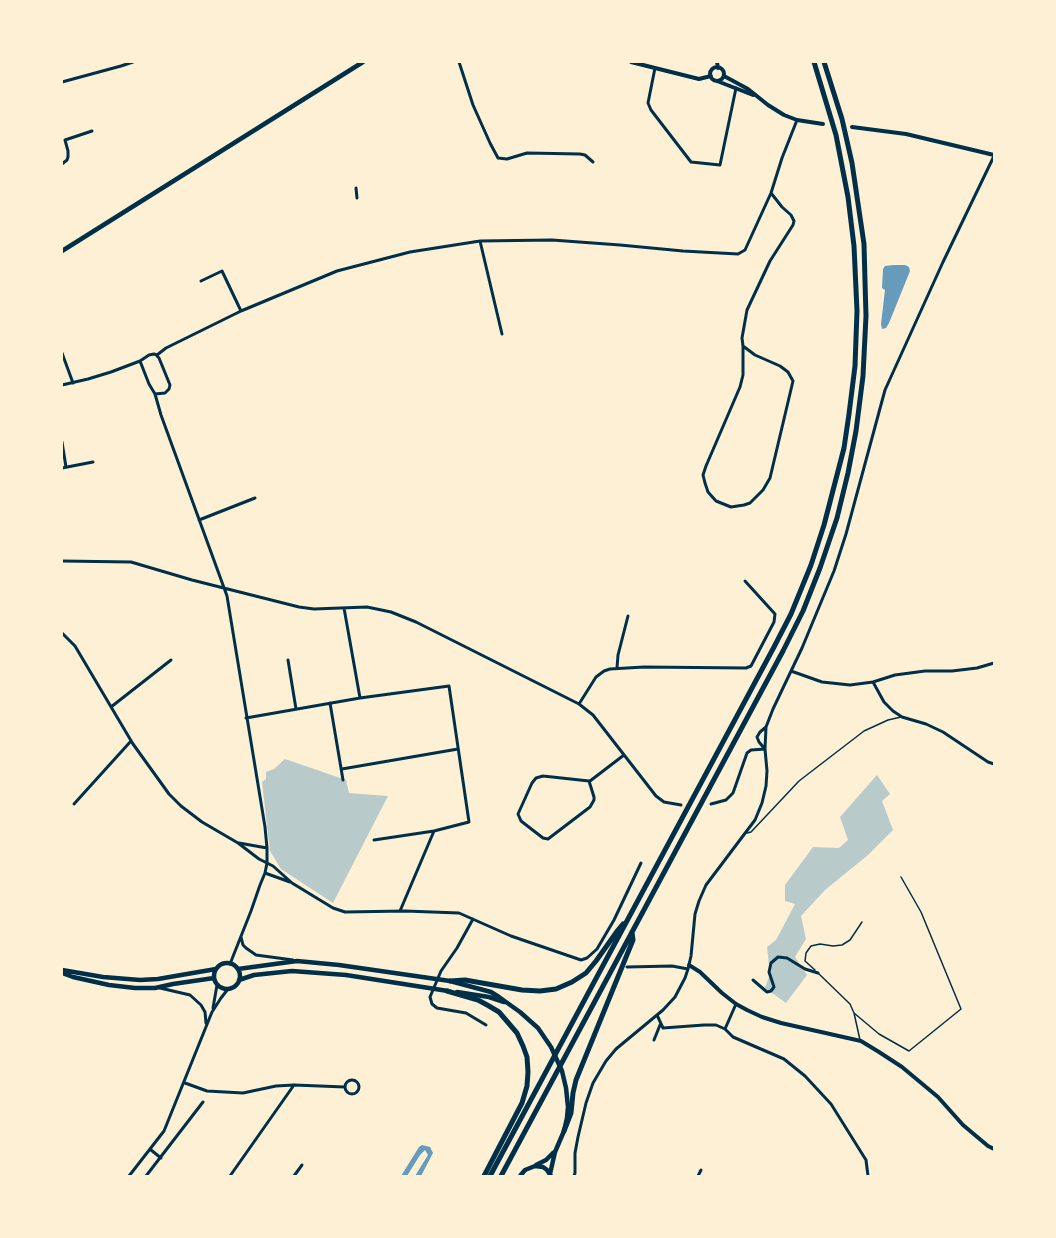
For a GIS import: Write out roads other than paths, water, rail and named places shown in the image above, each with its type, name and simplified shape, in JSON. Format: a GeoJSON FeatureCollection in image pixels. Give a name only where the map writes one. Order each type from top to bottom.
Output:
{"type":"FeatureCollection","features":[{"type":"Feature","properties":{"kind":"highway"},"geometry":{"type":"LineString","coordinates":[[810,62],[817,70]]}},
{"type":"Feature","properties":{"kind":"highway"},"geometry":{"type":"LineString","coordinates":[[490,1176],[791,614],[811,565],[834,490],[844,448],[855,366],[857,311],[854,246],[848,197],[836,135],[814,62]]}},
{"type":"Feature","properties":{"kind":"highway"},"geometry":{"type":"LineString","coordinates":[[501,1176],[783,651],[820,568],[837,518],[856,431],[863,376],[866,316],[864,244],[846,135],[824,62]]}},
{"type":"Feature","properties":{"kind":"highway"},"geometry":{"type":"LineString","coordinates":[[447,981],[465,980],[522,990],[540,991],[556,988],[586,973],[629,919]]}},
{"type":"Feature","properties":{"kind":"highway"},"geometry":{"type":"LineString","coordinates":[[564,1131],[571,1113],[576,1080],[633,940],[632,932]]}},
{"type":"Feature","properties":{"kind":"highway"},"geometry":{"type":"LineString","coordinates":[[447,991],[478,1000],[499,1012],[517,1033],[527,1057],[527,1086],[522,1103],[484,1176]]}},
{"type":"Feature","properties":{"kind":"main road"},"geometry":{"type":"LineString","coordinates":[[62,251],[363,62]]}},
{"type":"Feature","properties":{"kind":"main road"},"geometry":{"type":"LineString","coordinates":[[62,971],[140,980],[216,969],[222,964],[230,964],[238,969],[297,961],[424,977],[491,992],[530,1020],[544,1037],[557,1060],[566,1088],[568,1107],[564,1131],[555,1152],[551,1175]]}},
{"type":"Feature","properties":{"kind":"main road"},"geometry":{"type":"LineString","coordinates":[[216,969],[214,978],[217,985],[228,989],[235,986],[239,980],[254,975],[292,971],[346,975],[479,995],[509,1004]]}},
{"type":"Feature","properties":{"kind":"main road"},"geometry":{"type":"LineString","coordinates":[[238,969],[239,980]]}},
{"type":"Feature","properties":{"kind":"main road"},"geometry":{"type":"LineString","coordinates":[[62,971],[73,977],[110,986],[135,988],[158,987],[214,978]]}},
{"type":"Feature","properties":{"kind":"main road"},"geometry":{"type":"LineString","coordinates":[[520,1176],[525,1170],[546,1160],[555,1152]]}},
{"type":"Feature","properties":{"kind":"main road"},"geometry":{"type":"LineString","coordinates":[[535,1166],[543,1167],[551,1175]]}},
{"type":"Feature","properties":{"kind":"street"},"geometry":{"type":"LineString","coordinates":[[62,82],[133,62]]}},
{"type":"Feature","properties":{"kind":"street"},"geometry":{"type":"LineString","coordinates":[[459,62],[473,105],[498,158],[507,159],[527,153],[580,154],[593,162]]}},
{"type":"Feature","properties":{"kind":"street"},"geometry":{"type":"LineString","coordinates":[[632,62],[699,79],[711,76]]}},
{"type":"Feature","properties":{"kind":"street"},"geometry":{"type":"LineString","coordinates":[[717,62],[724,76],[744,87],[778,112],[797,120],[823,124]]}},
{"type":"Feature","properties":{"kind":"street"},"geometry":{"type":"LineString","coordinates":[[655,68],[648,103],[691,162],[720,165],[736,88]]}},
{"type":"Feature","properties":{"kind":"street"},"geometry":{"type":"LineString","coordinates":[[711,76],[712,70],[718,68]]}},
{"type":"Feature","properties":{"kind":"street"},"geometry":{"type":"LineString","coordinates":[[711,76],[717,81],[759,98]]}},
{"type":"Feature","properties":{"kind":"street"},"geometry":{"type":"LineString","coordinates":[[717,81],[724,76]]}},
{"type":"Feature","properties":{"kind":"street"},"geometry":{"type":"LineString","coordinates":[[62,385],[111,372],[140,361],[149,355],[157,355],[166,348],[241,311],[337,271],[410,252],[480,241],[552,240],[738,254],[745,250],[771,193],[797,120]]}},
{"type":"Feature","properties":{"kind":"street"},"geometry":{"type":"LineString","coordinates":[[574,1176],[578,1137],[586,1103],[597,1075],[616,1049],[675,997],[689,967],[695,914],[699,900],[706,885],[755,820],[762,803],[767,771],[766,727],[834,571],[855,504],[885,390],[994,155],[906,134],[852,127]]}},
{"type":"Feature","properties":{"kind":"street"},"geometry":{"type":"LineString","coordinates":[[62,164],[68,157],[65,140],[92,131]]}},
{"type":"Feature","properties":{"kind":"street"},"geometry":{"type":"LineString","coordinates":[[356,188],[357,198]]}},
{"type":"Feature","properties":{"kind":"street"},"geometry":{"type":"LineString","coordinates":[[743,346],[755,355],[780,366],[788,372],[793,381],[770,478],[756,498],[744,505],[730,507],[716,501],[708,492],[703,475],[740,387],[742,338],[747,310],[770,261],[793,225],[793,218],[771,193]]}},
{"type":"Feature","properties":{"kind":"street"},"geometry":{"type":"LineString","coordinates":[[480,241],[502,334]]}},
{"type":"Feature","properties":{"kind":"street"},"geometry":{"type":"LineString","coordinates":[[201,281],[222,271],[241,311]]}},
{"type":"Feature","properties":{"kind":"street"},"geometry":{"type":"LineString","coordinates":[[62,352],[73,382]]}},
{"type":"Feature","properties":{"kind":"street"},"geometry":{"type":"LineString","coordinates":[[155,394],[165,393],[170,385],[157,355]]}},
{"type":"Feature","properties":{"kind":"street"},"geometry":{"type":"LineString","coordinates":[[140,361],[155,394],[227,596],[267,848],[265,873],[230,964]]}},
{"type":"Feature","properties":{"kind":"street"},"geometry":{"type":"LineString","coordinates":[[62,442],[66,468]]}},
{"type":"Feature","properties":{"kind":"street"},"geometry":{"type":"LineString","coordinates":[[62,468],[93,462]]}},
{"type":"Feature","properties":{"kind":"street"},"geometry":{"type":"LineString","coordinates":[[199,520],[255,498]]}},
{"type":"Feature","properties":{"kind":"street"},"geometry":{"type":"LineString","coordinates":[[62,561],[131,562],[299,607],[314,609],[367,607],[391,612],[416,622],[579,704],[593,715],[660,800],[681,805]]}},
{"type":"Feature","properties":{"kind":"street"},"geometry":{"type":"LineString","coordinates":[[579,704],[596,677],[604,671],[616,668],[746,668],[751,666],[774,622],[775,614],[745,581]]}},
{"type":"Feature","properties":{"kind":"street"},"geometry":{"type":"LineString","coordinates":[[344,608],[360,698]]}},
{"type":"Feature","properties":{"kind":"street"},"geometry":{"type":"LineString","coordinates":[[616,668],[628,616]]}},
{"type":"Feature","properties":{"kind":"street"},"geometry":{"type":"LineString","coordinates":[[62,633],[75,646],[131,741],[169,794],[202,822],[238,843],[333,908],[345,912],[459,913],[512,936],[581,960],[597,949],[614,920],[641,863]]}},
{"type":"Feature","properties":{"kind":"street"},"geometry":{"type":"LineString","coordinates":[[111,707],[171,660]]}},
{"type":"Feature","properties":{"kind":"street"},"geometry":{"type":"LineString","coordinates":[[288,660],[296,708]]}},
{"type":"Feature","properties":{"kind":"street"},"geometry":{"type":"LineString","coordinates":[[791,671],[822,682],[850,685],[873,682],[895,675],[977,668],[994,663]]}},
{"type":"Feature","properties":{"kind":"street"},"geometry":{"type":"LineString","coordinates":[[873,682],[892,711],[943,732],[994,764]]}},
{"type":"Feature","properties":{"kind":"street"},"geometry":{"type":"LineString","coordinates":[[246,718],[296,708],[449,686],[470,822],[434,831],[374,840]]}},
{"type":"Feature","properties":{"kind":"street"},"geometry":{"type":"LineString","coordinates":[[330,703],[342,780]]}},
{"type":"Feature","properties":{"kind":"street"},"geometry":{"type":"LineString","coordinates":[[765,749],[757,737],[766,727]]}},
{"type":"Feature","properties":{"kind":"street"},"geometry":{"type":"LineString","coordinates":[[74,804],[131,741]]}},
{"type":"Feature","properties":{"kind":"street"},"geometry":{"type":"LineString","coordinates":[[342,770],[458,749]]}},
{"type":"Feature","properties":{"kind":"street"},"geometry":{"type":"LineString","coordinates":[[711,804],[726,800],[733,793],[747,753],[751,750],[765,749]]}},
{"type":"Feature","properties":{"kind":"street"},"geometry":{"type":"LineString","coordinates":[[589,781],[594,797],[592,804],[576,819],[548,838],[540,836],[518,817],[536,778],[543,776],[589,781],[624,755]]}},
{"type":"Feature","properties":{"kind":"street"},"geometry":{"type":"LineString","coordinates":[[400,911],[434,831]]}},
{"type":"Feature","properties":{"kind":"street"},"geometry":{"type":"LineString","coordinates":[[238,843],[267,848]]}},
{"type":"Feature","properties":{"kind":"street"},"geometry":{"type":"LineString","coordinates":[[265,873],[292,882]]}},
{"type":"Feature","properties":{"kind":"street"},"geometry":{"type":"LineString","coordinates":[[473,919],[441,971],[430,997],[432,1004],[437,1008],[466,1013],[486,1025]]}},
{"type":"Feature","properties":{"kind":"street"},"geometry":{"type":"LineString","coordinates":[[241,934],[243,945],[250,952],[264,957],[297,961]]}},
{"type":"Feature","properties":{"kind":"street"},"geometry":{"type":"LineString","coordinates":[[753,980],[767,992],[771,991],[774,987],[769,972],[771,963],[778,957],[787,958],[818,974]]}},
{"type":"Feature","properties":{"kind":"street"},"geometry":{"type":"LineString","coordinates":[[627,967],[689,967],[700,972],[736,1004],[762,1017],[861,1041],[902,1067],[938,1097],[963,1125],[994,1149]]}},
{"type":"Feature","properties":{"kind":"street"},"geometry":{"type":"LineString","coordinates":[[212,1012],[217,985]]}},
{"type":"Feature","properties":{"kind":"street"},"geometry":{"type":"LineString","coordinates":[[158,987],[184,993],[196,999],[205,1012],[206,1028]]}},
{"type":"Feature","properties":{"kind":"street"},"geometry":{"type":"LineString","coordinates":[[129,1176],[164,1131],[212,1012],[228,989]]}},
{"type":"Feature","properties":{"kind":"street"},"geometry":{"type":"LineString","coordinates":[[725,1029],[736,1004]]}},
{"type":"Feature","properties":{"kind":"street"},"geometry":{"type":"LineString","coordinates":[[654,1040],[660,1025],[657,1015]]}},
{"type":"Feature","properties":{"kind":"street"},"geometry":{"type":"LineString","coordinates":[[660,1025],[663,1028],[716,1025],[734,1037],[784,1059],[805,1076],[831,1104],[866,1160],[868,1176]]}},
{"type":"Feature","properties":{"kind":"street"},"geometry":{"type":"LineString","coordinates":[[351,1080],[357,1081],[359,1085],[357,1092],[353,1094],[348,1093],[345,1087],[351,1080]]}},
{"type":"Feature","properties":{"kind":"street"},"geometry":{"type":"LineString","coordinates":[[185,1083],[207,1091],[243,1093],[276,1086],[345,1087]]}},
{"type":"Feature","properties":{"kind":"street"},"geometry":{"type":"LineString","coordinates":[[230,1176],[294,1085]]}},
{"type":"Feature","properties":{"kind":"street"},"geometry":{"type":"LineString","coordinates":[[146,1176],[203,1102]]}},
{"type":"Feature","properties":{"kind":"street"},"geometry":{"type":"LineString","coordinates":[[151,1150],[161,1158]]}},
{"type":"Feature","properties":{"kind":"street"},"geometry":{"type":"LineString","coordinates":[[294,1176],[302,1165]]}},
{"type":"Feature","properties":{"kind":"street"},"geometry":{"type":"LineString","coordinates":[[698,1176],[701,1170]]}},
{"type":"Feature","properties":{"kind":"lane"},"geometry":{"type":"LineString","coordinates":[[743,835],[752,831],[799,781],[864,731],[888,720],[902,717]]}},
{"type":"Feature","properties":{"kind":"lane"},"geometry":{"type":"LineString","coordinates":[[854,1013],[879,1035],[909,1051],[961,1009],[921,912],[901,877]]}},
{"type":"Feature","properties":{"kind":"lane"},"geometry":{"type":"LineString","coordinates":[[861,1041],[850,1004],[805,961],[806,953],[811,946],[842,945],[850,940],[862,922]]}},
{"type":"Feature","properties":{"kind":"water"},"geometry":{"type":"Polygon","coordinates":[[[905,265],[910,271],[889,323],[886,328],[882,329],[885,290],[882,288],[883,269],[885,266],[905,265]]]}},
{"type":"Feature","properties":{"kind":"water"},"geometry":{"type":"Polygon","coordinates":[[[422,1145],[430,1147],[433,1153],[421,1176],[415,1176],[428,1155],[425,1150],[407,1176],[401,1176],[419,1147],[422,1145]]]}}]}
